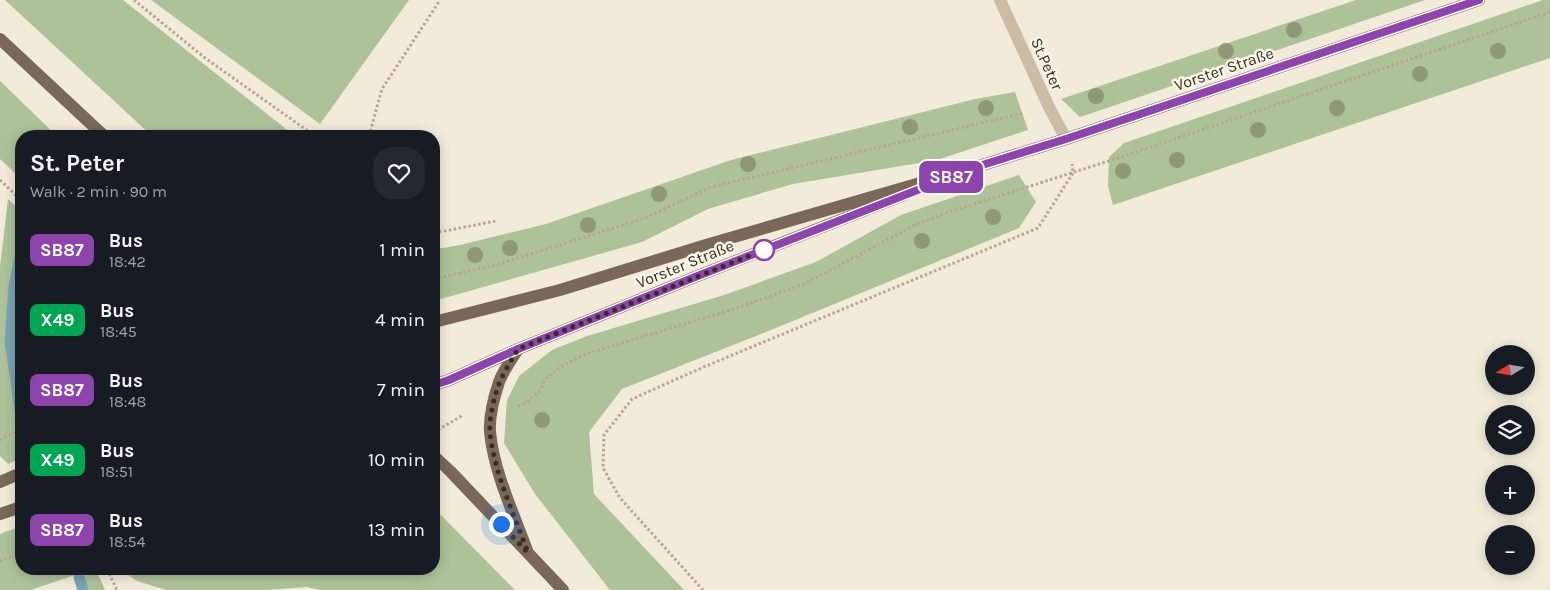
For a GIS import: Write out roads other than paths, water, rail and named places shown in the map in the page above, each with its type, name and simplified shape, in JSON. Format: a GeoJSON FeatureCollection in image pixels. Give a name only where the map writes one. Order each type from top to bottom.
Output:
{"type":"FeatureCollection","features":[{"type":"Feature","properties":{"kind":"main road","name":"Vorster Straße"},"geometry":{"type":"LineString","coordinates":[[440,320],[560,290],[706,245],[979,166],[1066,139],[1479,0]]}},
{"type":"Feature","properties":{"kind":"main road"},"geometry":{"type":"LineString","coordinates":[[0,38],[98,130]]}},
{"type":"Feature","properties":{"kind":"main road","name":"Vorster Straße"},"geometry":{"type":"LineString","coordinates":[[440,383],[695,277],[979,166]]}},
{"type":"Feature","properties":{"kind":"main road"},"geometry":{"type":"LineString","coordinates":[[518,349],[500,380],[492,409],[490,430],[500,478],[528,553]]}},
{"type":"Feature","properties":{"kind":"main road"},"geometry":{"type":"LineString","coordinates":[[440,462],[563,590]]}},
{"type":"Feature","properties":{"kind":"main road"},"geometry":{"type":"LineString","coordinates":[[0,482],[15,476]]}},
{"type":"Feature","properties":{"kind":"main road"},"geometry":{"type":"LineString","coordinates":[[0,514],[15,508]]}},
{"type":"Feature","properties":{"kind":"street","name":"St.Peter"},"geometry":{"type":"LineString","coordinates":[[1000,0],[1048,108],[1066,139]]}},
{"type":"Feature","properties":{"kind":"waterway"},"geometry":{"type":"LineString","coordinates":[[15,281],[10,342],[15,376]]}},
{"type":"Feature","properties":{"kind":"waterway"},"geometry":{"type":"LineString","coordinates":[[79,577],[83,590]]}}]}
